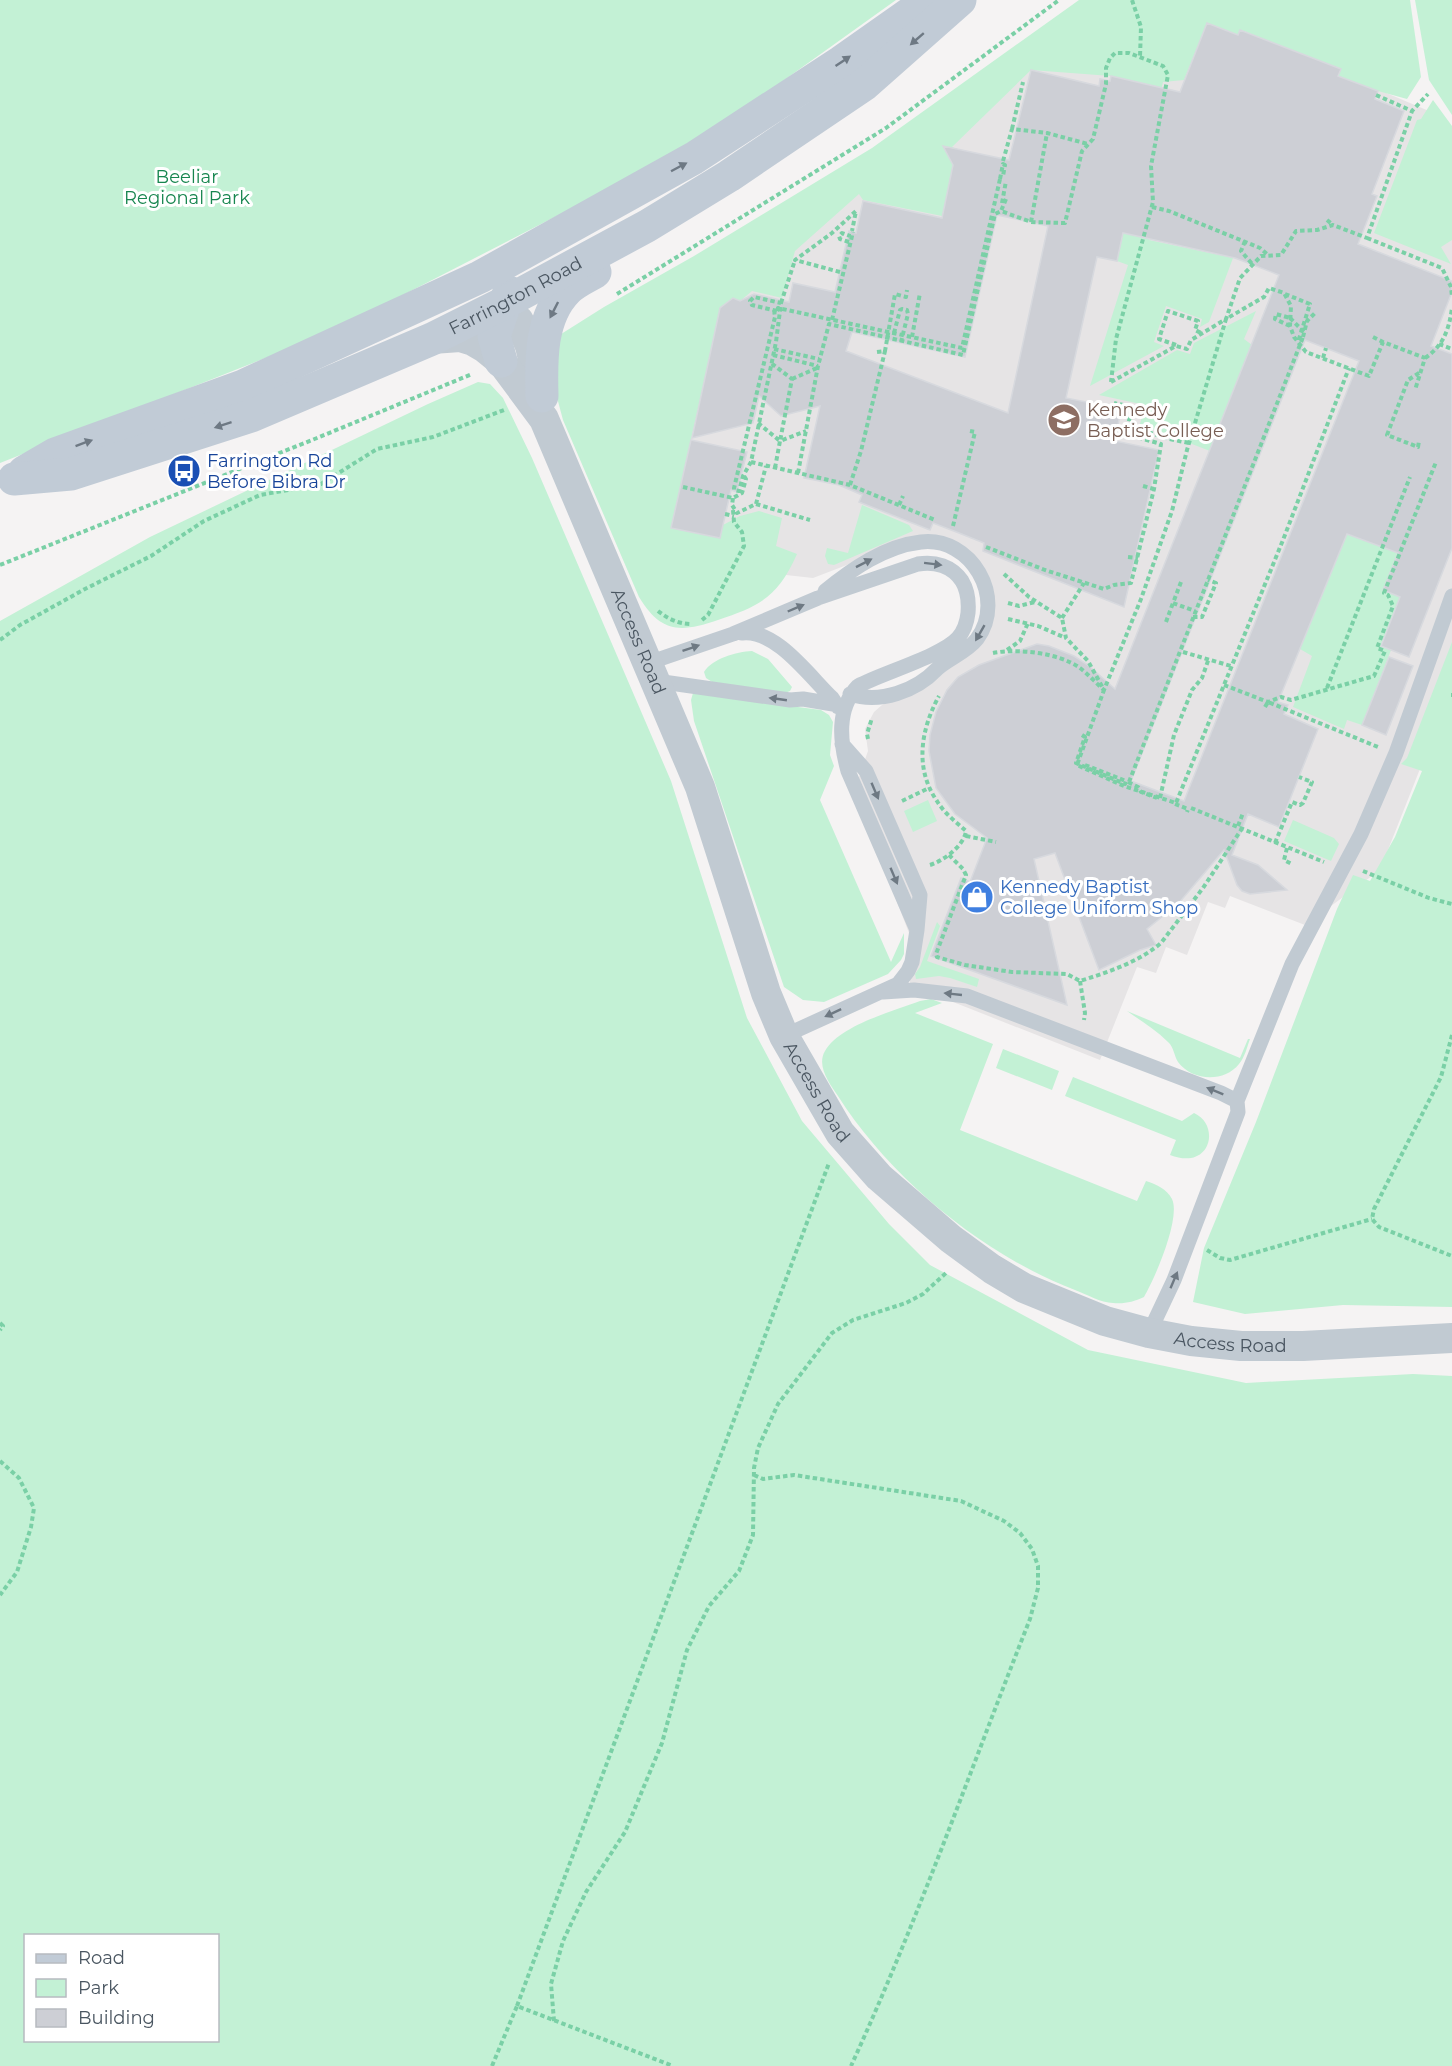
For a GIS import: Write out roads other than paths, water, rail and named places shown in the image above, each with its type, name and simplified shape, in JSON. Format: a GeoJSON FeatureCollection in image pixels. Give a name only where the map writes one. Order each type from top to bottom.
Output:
{"type":"FeatureCollection","features":[{"type":"Feature","properties":{"kind":"main road","name":"Farrington Road"},"geometry":{"type":"LineString","coordinates":[[7,481],[54,454],[243,386],[480,277],[704,152],[840,62],[928,0]]}},
{"type":"Feature","properties":{"kind":"main road","name":"Farrington Road"},"geometry":{"type":"LineString","coordinates":[[7,481],[71,474],[251,416],[432,339],[512,311],[729,176],[852,94],[960,0]]}},
{"type":"Feature","properties":{"kind":"main road"},"geometry":{"type":"LineString","coordinates":[[543,408],[541,363],[546,329],[556,305],[566,291],[733,191],[820,133],[840,116],[852,94]]}},
{"type":"Feature","properties":{"kind":"main road"},"geometry":{"type":"LineString","coordinates":[[512,311],[517,274],[535,255],[633,191]]}},
{"type":"Feature","properties":{"kind":"main road"},"geometry":{"type":"LineString","coordinates":[[220,393],[233,398],[255,395],[481,292],[489,291],[498,295],[512,311]]}},
{"type":"Feature","properties":{"kind":"main road"},"geometry":{"type":"LineString","coordinates":[[501,362],[494,336],[499,318],[512,311]]}},
{"type":"Feature","properties":{"kind":"street","name":"Access Road"},"geometry":{"type":"LineString","coordinates":[[512,311],[530,346],[543,408],[700,787],[766,993],[784,1036],[840,1133],[879,1177],[951,1239],[992,1269],[1024,1288],[1105,1322],[1191,1341],[1241,1346],[1303,1346],[1452,1338]]}},
{"type":"Feature","properties":{"kind":"street","name":"Access Road"},"geometry":{"type":"LineString","coordinates":[[432,339],[460,337],[485,348],[543,408]]}},
{"type":"Feature","properties":{"kind":"lane"},"geometry":{"type":"LineString","coordinates":[[652,672],[790,700],[803,699],[844,706],[862,698],[886,697],[912,687],[932,675],[938,668],[976,641],[988,617],[983,579],[974,563],[949,545],[939,542],[919,542],[886,552],[851,570],[818,598]]}},
{"type":"Feature","properties":{"kind":"lane"},"geometry":{"type":"LineString","coordinates":[[652,672],[818,598],[926,562],[942,565],[953,571],[967,591],[969,605],[966,623],[955,640],[942,650],[858,686],[844,706],[842,744],[867,771],[920,896],[914,953],[909,971],[898,984],[883,992],[784,1036]]}},
{"type":"Feature","properties":{"kind":"lane"},"geometry":{"type":"LineString","coordinates":[[1149,1333],[1174,1280],[1238,1112],[1237,1101],[1292,964],[1361,834],[1396,753],[1452,596]]}},
{"type":"Feature","properties":{"kind":"lane"},"geometry":{"type":"LineString","coordinates":[[734,634],[750,632],[775,641],[844,706]]}},
{"type":"Feature","properties":{"kind":"lane"},"geometry":{"type":"LineString","coordinates":[[883,992],[914,990],[968,996],[1184,1078],[1237,1101]]}},
{"type":"Feature","properties":{"kind":"place","name":"Kennedy Baptist College"},"geometry":{"type":"Point","coordinates":[1064,420]}},
{"type":"Feature","properties":{"kind":"place","name":"Farrington Rd Before Bibra Dr"},"geometry":{"type":"Point","coordinates":[184,471]}},
{"type":"Feature","properties":{"kind":"place","name":"Kennedy Baptist College Uniform Shop"},"geometry":{"type":"Point","coordinates":[977,897]}},
{"type":"Feature","properties":{"kind":"park label","name":"Beeliar Regional Park"},"geometry":{"type":"Point","coordinates":[187,187]}}]}
